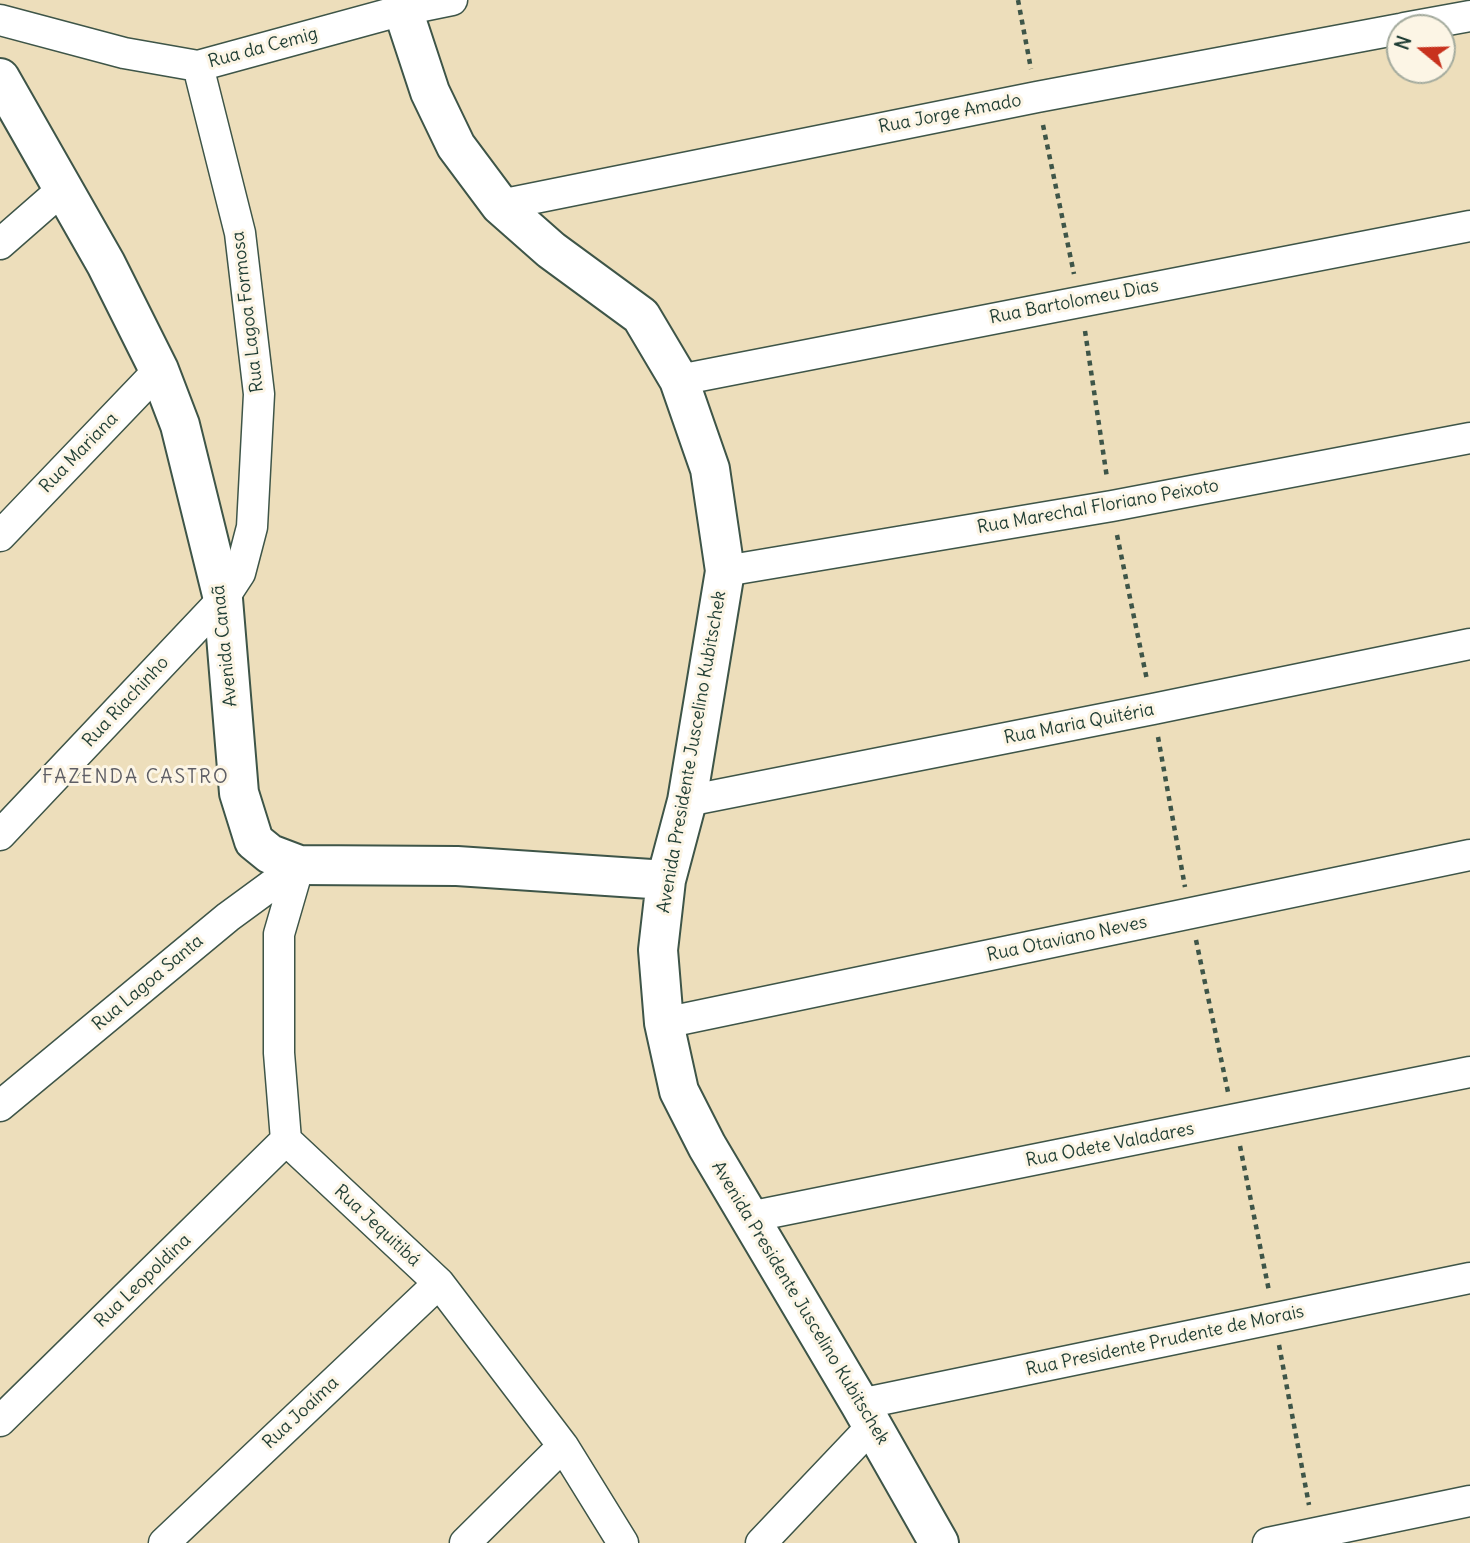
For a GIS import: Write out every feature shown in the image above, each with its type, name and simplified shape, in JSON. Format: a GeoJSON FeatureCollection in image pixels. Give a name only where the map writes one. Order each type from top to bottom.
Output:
{"type":"FeatureCollection","features":[{"type":"Feature","properties":{"kind":"street","name":"Rua da Cemig"},"geometry":{"type":"LineString","coordinates":[[0,20],[124,53],[198,66],[403,5],[452,0]]}},
{"type":"Feature","properties":{"kind":"street","name":"Avenida Presidente Juscelino Kubitschek"},"geometry":{"type":"LineString","coordinates":[[403,5],[430,92],[456,146],[500,205],[551,250],[641,316],[679,380],[710,469],[725,571],[687,800],[667,880],[658,950],[664,1023],[679,1091],[707,1146],[939,1543]]}},
{"type":"Feature","properties":{"kind":"street","name":"Rua Jorge Amado"},"geometry":{"type":"LineString","coordinates":[[500,205],[1037,97],[1386,31]]}},
{"type":"Feature","properties":{"kind":"street","name":"Rua Lagoa Formosa"},"geometry":{"type":"LineString","coordinates":[[198,66],[240,233],[259,394],[252,527],[240,573],[223,599]]}},
{"type":"Feature","properties":{"kind":"street","name":"Avenida Canaã"},"geometry":{"type":"LineString","coordinates":[[0,78],[64,188],[159,370],[180,425],[223,599],[239,793],[254,841],[270,854],[299,865],[457,866],[667,880]]}},
{"type":"Feature","properties":{"kind":"street"},"geometry":{"type":"LineString","coordinates":[[0,244],[64,188]]}},
{"type":"Feature","properties":{"kind":"street","name":"Rua Bartolomeu Dias"},"geometry":{"type":"LineString","coordinates":[[679,380],[1470,226]]}},
{"type":"Feature","properties":{"kind":"street","name":"Rua Mariana"},"geometry":{"type":"LineString","coordinates":[[0,536],[159,370]]}},
{"type":"Feature","properties":{"kind":"street","name":"Rua Marechal Floriano Peixoto"},"geometry":{"type":"LineString","coordinates":[[725,571],[1112,506],[1470,438]]}},
{"type":"Feature","properties":{"kind":"street","name":"Rua Riachinho"},"geometry":{"type":"LineString","coordinates":[[0,835],[223,599]]}},
{"type":"Feature","properties":{"kind":"street","name":"Rua Maria Quitéria"},"geometry":{"type":"LineString","coordinates":[[687,800],[1153,709],[1470,643]]}},
{"type":"Feature","properties":{"kind":"street","name":"Rua Otaviano Neves"},"geometry":{"type":"LineString","coordinates":[[664,1023],[1470,855]]}},
{"type":"Feature","properties":{"kind":"street"},"geometry":{"type":"LineString","coordinates":[[286,1140],[279,1053],[279,934],[299,865]]}},
{"type":"Feature","properties":{"kind":"street","name":"Rua Lagoa Santa"},"geometry":{"type":"LineString","coordinates":[[0,1106],[228,917],[299,865]]}},
{"type":"Feature","properties":{"kind":"street","name":"Rua Odete Valadares"},"geometry":{"type":"LineString","coordinates":[[749,1217],[1470,1072]]}},
{"type":"Feature","properties":{"kind":"street","name":"Rua Jequitibá"},"geometry":{"type":"LineString","coordinates":[[286,1140],[439,1283],[563,1446],[623,1543]]}},
{"type":"Feature","properties":{"kind":"street","name":"Rua Leopoldina"},"geometry":{"type":"LineString","coordinates":[[0,1421],[286,1140]]}},
{"type":"Feature","properties":{"kind":"street","name":"Rua Presidente Prudente de Morais"},"geometry":{"type":"LineString","coordinates":[[866,1414],[1275,1319],[1470,1278]]}},
{"type":"Feature","properties":{"kind":"street","name":"Rua Joaíma"},"geometry":{"type":"LineString","coordinates":[[164,1543],[439,1283]]}},
{"type":"Feature","properties":{"kind":"street"},"geometry":{"type":"LineString","coordinates":[[761,1543],[866,1414]]}},
{"type":"Feature","properties":{"kind":"street"},"geometry":{"type":"LineString","coordinates":[[465,1543],[563,1446]]}},
{"type":"Feature","properties":{"kind":"street"},"geometry":{"type":"LineString","coordinates":[[1268,1543],[1470,1500]]}},
{"type":"Feature","properties":{"kind":"path"},"geometry":{"type":"LineString","coordinates":[[1018,0],[1080,300],[1112,506],[1153,709],[1190,914],[1275,1319],[1315,1533]]}},
{"type":"Feature","properties":{"kind":"district","name":"FAZENDA CASTRO"},"geometry":{"type":"Point","coordinates":[136,778]}}]}
